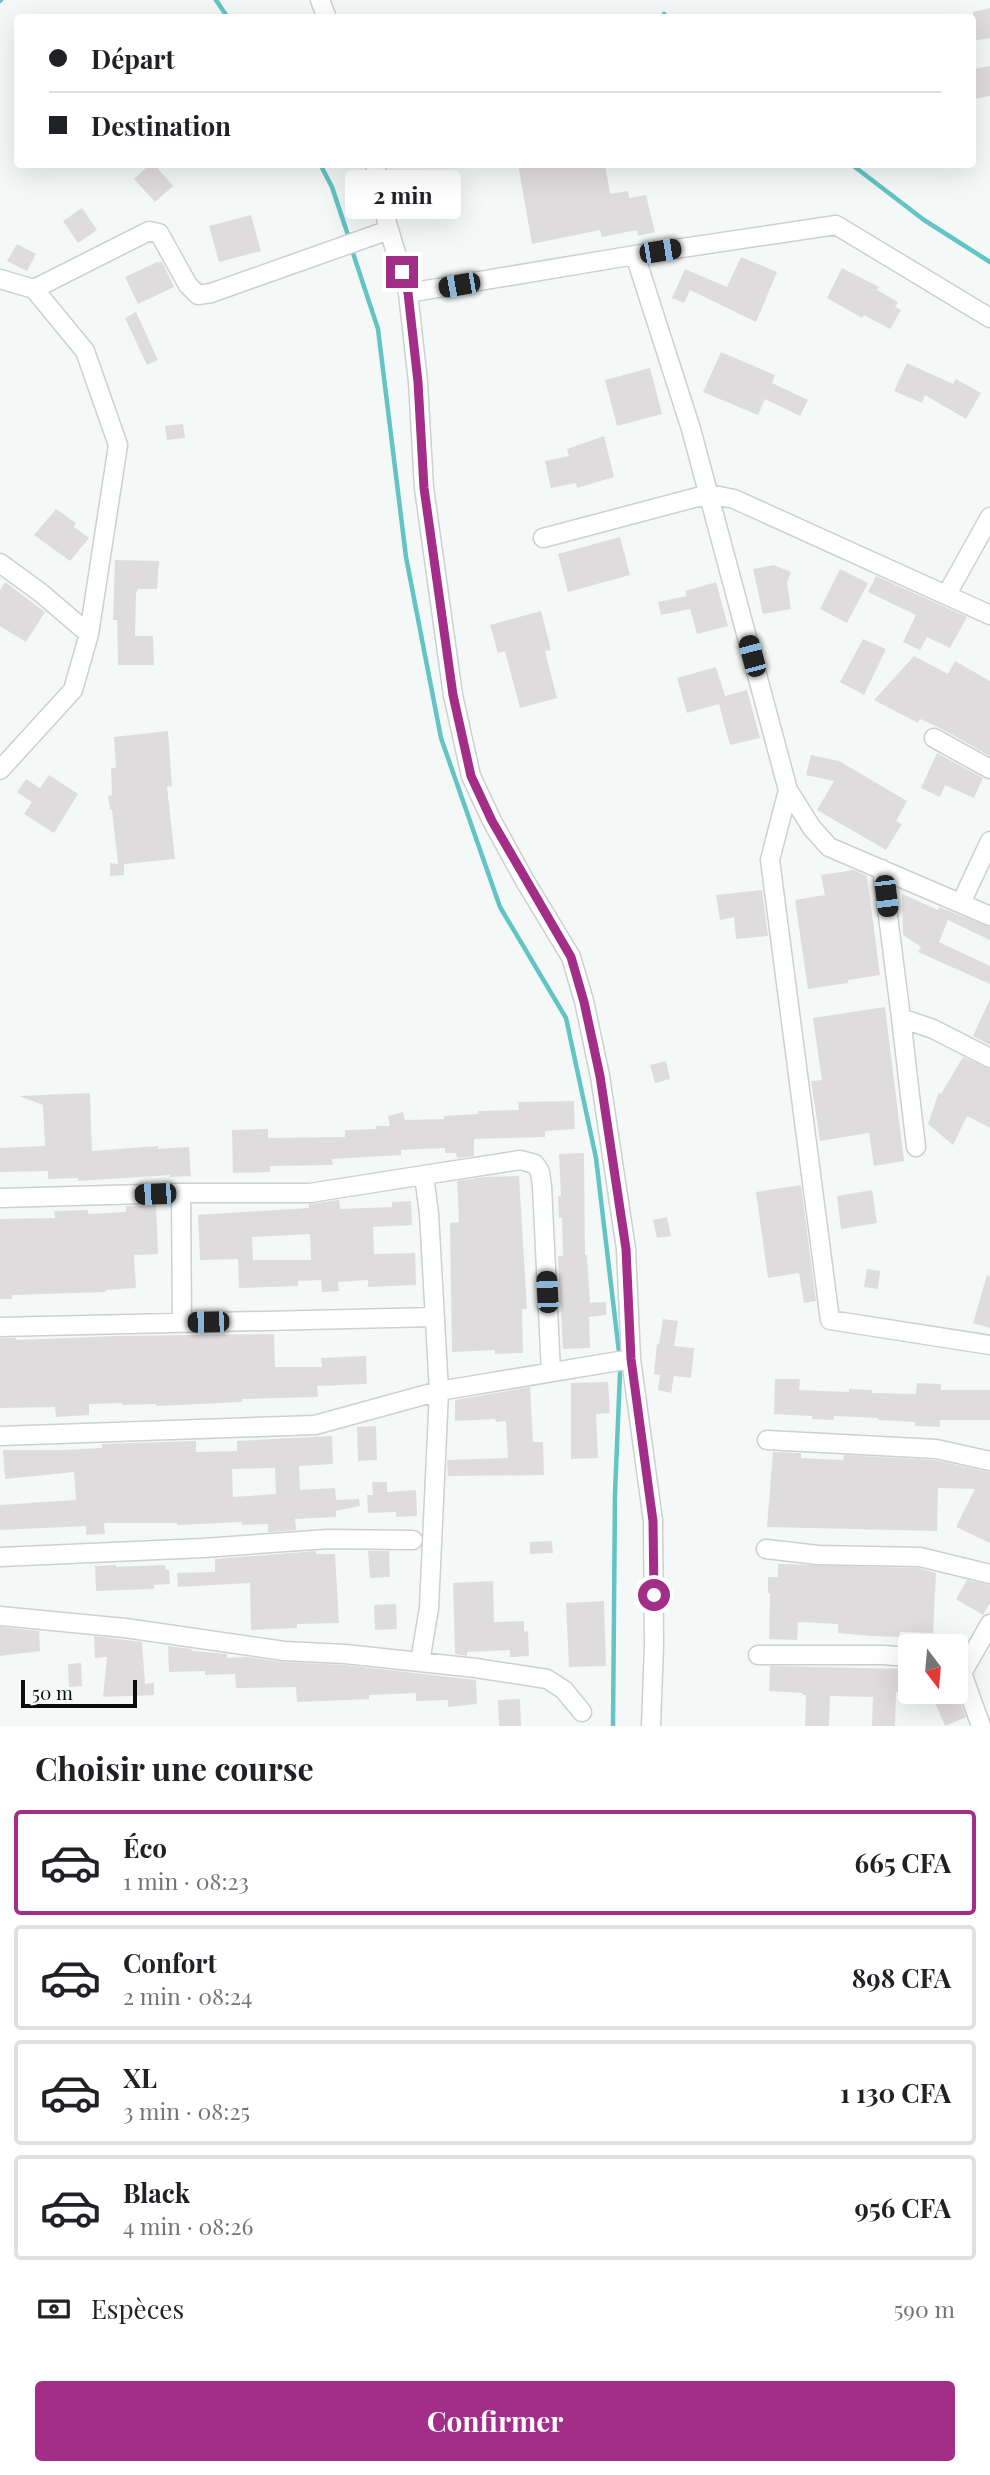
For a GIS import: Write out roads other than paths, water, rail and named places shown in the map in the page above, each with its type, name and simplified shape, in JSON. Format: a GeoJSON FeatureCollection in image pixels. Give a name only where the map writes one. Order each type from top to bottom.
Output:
{"type":"FeatureCollection","features":[{"type":"Feature","properties":{"kind":"street"},"geometry":{"type":"LineString","coordinates":[[376,168],[389,230],[408,293],[418,382],[424,488],[453,695],[471,776],[518,869],[571,957],[600,1076],[626,1249],[631,1359],[653,1521],[654,1645],[651,1726]]}},
{"type":"Feature","properties":{"kind":"street"},"geometry":{"type":"LineString","coordinates":[[408,293],[836,225],[990,318]]}},
{"type":"Feature","properties":{"kind":"street"},"geometry":{"type":"LineString","coordinates":[[34,289],[149,231],[159,233],[188,285],[198,295],[211,293],[389,230]]}},
{"type":"Feature","properties":{"kind":"street"},"geometry":{"type":"LineString","coordinates":[[635,255],[691,429],[788,790],[812,828],[830,847],[990,916]]}},
{"type":"Feature","properties":{"kind":"street"},"geometry":{"type":"LineString","coordinates":[[0,279],[34,289],[85,351],[118,445],[89,634],[73,690],[0,770]]}},
{"type":"Feature","properties":{"kind":"street"},"geometry":{"type":"LineString","coordinates":[[543,538],[709,494],[734,499],[990,615]]}},
{"type":"Feature","properties":{"kind":"street"},"geometry":{"type":"LineString","coordinates":[[947,594],[990,517]]}},
{"type":"Feature","properties":{"kind":"street"},"geometry":{"type":"LineString","coordinates":[[0,563],[41,593],[89,634]]}},
{"type":"Feature","properties":{"kind":"street"},"geometry":{"type":"LineString","coordinates":[[934,738],[990,769]]}},
{"type":"Feature","properties":{"kind":"street"},"geometry":{"type":"LineString","coordinates":[[788,790],[770,860],[830,1320],[990,1345]]}},
{"type":"Feature","properties":{"kind":"street"},"geometry":{"type":"LineString","coordinates":[[961,903],[990,841]]}},
{"type":"Feature","properties":{"kind":"street"},"geometry":{"type":"LineString","coordinates":[[882,869],[916,1147]]}},
{"type":"Feature","properties":{"kind":"street"},"geometry":{"type":"LineString","coordinates":[[901,1018],[933,1029],[990,1058]]}},
{"type":"Feature","properties":{"kind":"street"},"geometry":{"type":"LineString","coordinates":[[0,1198],[310,1193],[520,1160],[535,1164],[540,1172],[542,1186],[551,1373]]}},
{"type":"Feature","properties":{"kind":"street"},"geometry":{"type":"LineString","coordinates":[[420,1662],[429,1608],[439,1391],[429,1214],[424,1175]]}},
{"type":"Feature","properties":{"kind":"street"},"geometry":{"type":"LineString","coordinates":[[181,1193],[182,1323]]}},
{"type":"Feature","properties":{"kind":"street"},"geometry":{"type":"LineString","coordinates":[[0,1327],[435,1317]]}},
{"type":"Feature","properties":{"kind":"street"},"geometry":{"type":"LineString","coordinates":[[0,1436],[315,1424],[439,1391],[631,1359]]}},
{"type":"Feature","properties":{"kind":"street"},"geometry":{"type":"LineString","coordinates":[[766,1440],[936,1449],[990,1461]]}},
{"type":"Feature","properties":{"kind":"street"},"geometry":{"type":"LineString","coordinates":[[0,1557],[203,1548],[328,1538],[413,1539]]}},
{"type":"Feature","properties":{"kind":"street"},"geometry":{"type":"LineString","coordinates":[[766,1549],[818,1555],[920,1557],[990,1574]]}},
{"type":"Feature","properties":{"kind":"street"},"geometry":{"type":"LineString","coordinates":[[0,1616],[125,1628],[284,1651],[345,1654],[547,1679],[564,1690],[582,1713]]}},
{"type":"Feature","properties":{"kind":"street"},"geometry":{"type":"LineString","coordinates":[[968,1657],[990,1624]]}},
{"type":"Feature","properties":{"kind":"street"},"geometry":{"type":"LineString","coordinates":[[758,1656],[898,1656]]}},
{"type":"Feature","properties":{"kind":"street"},"geometry":{"type":"LineString","coordinates":[[968,1695],[981,1726]]}},
{"type":"Feature","properties":{"kind":"waterway"},"geometry":{"type":"LineString","coordinates":[[216,0],[225,14]]}},
{"type":"Feature","properties":{"kind":"waterway"},"geometry":{"type":"LineString","coordinates":[[322,168],[332,187],[349,238]]}},
{"type":"Feature","properties":{"kind":"waterway"},"geometry":{"type":"LineString","coordinates":[[856,168],[924,220],[990,262]]}},
{"type":"Feature","properties":{"kind":"waterway"},"geometry":{"type":"LineString","coordinates":[[351,247],[378,329],[406,557],[441,738],[500,907],[566,1018],[596,1158],[619,1352]]}},
{"type":"Feature","properties":{"kind":"waterway"},"geometry":{"type":"LineString","coordinates":[[613,1726],[615,1493],[620,1373]]}}]}
